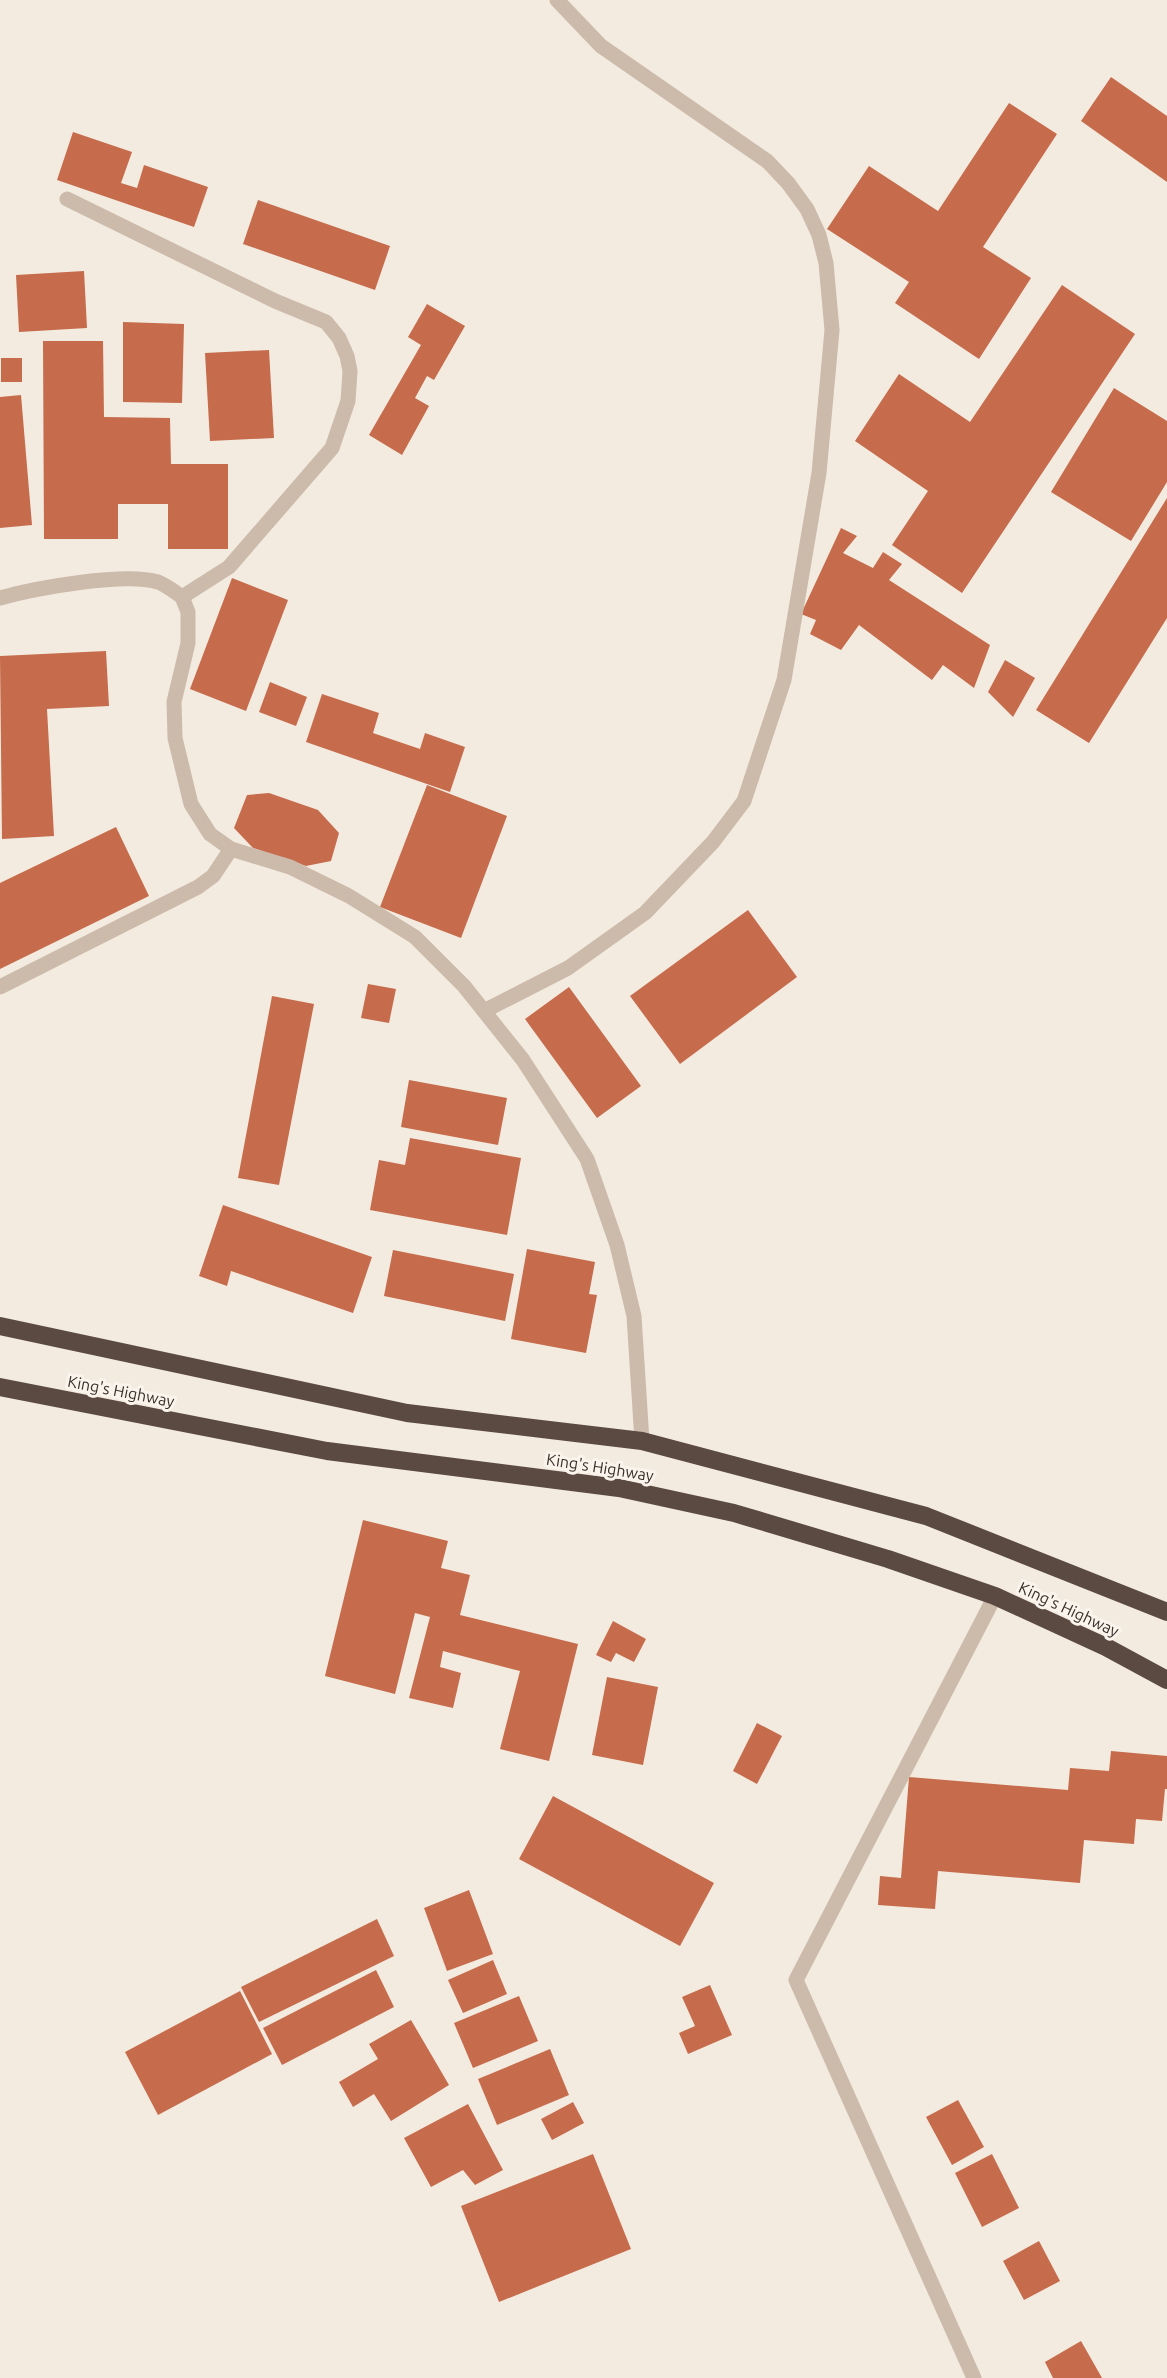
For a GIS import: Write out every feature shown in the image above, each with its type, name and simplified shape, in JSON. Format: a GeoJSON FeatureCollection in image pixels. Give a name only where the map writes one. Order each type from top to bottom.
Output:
{"type":"FeatureCollection","features":[{"type":"Feature","properties":{"kind":"highway","name":"King's Highway"},"geometry":{"type":"LineString","coordinates":[[0,1326],[407,1413],[642,1441],[926,1515],[1167,1612]]}},
{"type":"Feature","properties":{"kind":"highway","name":"King's Highway"},"geometry":{"type":"LineString","coordinates":[[0,1387],[327,1451],[619,1488],[734,1513],[888,1559],[995,1596],[1106,1647],[1167,1680]]}},
{"type":"Feature","properties":{"kind":"street"},"geometry":{"type":"LineString","coordinates":[[484,1011],[568,968],[645,913],[713,842],[744,801],[784,680],[819,473],[832,330],[826,263],[819,235],[807,209],[789,183],[767,161],[601,46],[556,0]]}},
{"type":"Feature","properties":{"kind":"street"},"geometry":{"type":"LineString","coordinates":[[67,200],[275,301],[326,322],[339,338],[347,356],[350,371],[348,401],[332,447],[229,567],[182,597]]}},
{"type":"Feature","properties":{"kind":"street"},"geometry":{"type":"LineString","coordinates":[[0,598],[37,588],[122,579],[158,582],[182,597],[188,612],[188,643],[174,702],[175,738],[191,804],[210,834],[231,849],[300,872],[349,896],[415,937],[464,986],[523,1060],[587,1159],[617,1245],[634,1316],[642,1441]]}},
{"type":"Feature","properties":{"kind":"street"},"geometry":{"type":"LineString","coordinates":[[0,987],[198,887],[213,876],[231,849]]}},
{"type":"Feature","properties":{"kind":"street"},"geometry":{"type":"LineString","coordinates":[[974,2378],[796,1980],[995,1596]]}},
{"type":"Feature","properties":{"kind":"building"},"geometry":{"type":"Polygon","coordinates":[[[1111,77],[1167,116],[1167,182],[1081,121],[1111,77]]]}},
{"type":"Feature","properties":{"kind":"building"},"geometry":{"type":"Polygon","coordinates":[[[1009,103],[1057,134],[983,247],[1031,278],[979,359],[895,303],[909,282],[827,229],[869,166],[938,211],[1009,103]]]}},
{"type":"Feature","properties":{"kind":"building"},"geometry":{"type":"Polygon","coordinates":[[[73,132],[132,152],[121,183],[137,188],[144,165],[208,187],[194,227],[57,180],[73,132]]]}},
{"type":"Feature","properties":{"kind":"building"},"geometry":{"type":"Polygon","coordinates":[[[258,200],[390,246],[375,290],[243,244],[258,200]]]}},
{"type":"Feature","properties":{"kind":"building"},"geometry":{"type":"Polygon","coordinates":[[[84,271],[87,328],[19,332],[16,275],[84,271]]]}},
{"type":"Feature","properties":{"kind":"building"},"geometry":{"type":"Polygon","coordinates":[[[1062,285],[1135,334],[962,593],[892,545],[928,491],[855,441],[899,374],[970,422],[1062,285]]]}},
{"type":"Feature","properties":{"kind":"building"},"geometry":{"type":"Polygon","coordinates":[[[427,304],[465,326],[434,380],[427,376],[415,398],[429,406],[402,455],[369,435],[421,345],[408,337],[427,304]]]}},
{"type":"Feature","properties":{"kind":"building"},"geometry":{"type":"Polygon","coordinates":[[[123,322],[184,324],[182,403],[123,402],[123,322]]]}},
{"type":"Feature","properties":{"kind":"building"},"geometry":{"type":"Polygon","coordinates":[[[43,341],[103,341],[104,417],[170,418],[171,464],[228,464],[228,549],[168,549],[168,504],[118,504],[118,539],[44,539],[43,341]]]}},
{"type":"Feature","properties":{"kind":"building"},"geometry":{"type":"Polygon","coordinates":[[[269,350],[274,438],[210,441],[205,353],[269,350]]]}},
{"type":"Feature","properties":{"kind":"building"},"geometry":{"type":"Polygon","coordinates":[[[1,358],[22,358],[22,382],[1,382],[1,358]]]}},
{"type":"Feature","properties":{"kind":"building"},"geometry":{"type":"Polygon","coordinates":[[[1114,388],[1167,421],[1167,482],[1131,541],[1051,492],[1114,388]]]}},
{"type":"Feature","properties":{"kind":"building"},"geometry":{"type":"Polygon","coordinates":[[[21,395],[32,525],[0,528],[0,397],[21,395]]]}},
{"type":"Feature","properties":{"kind":"building"},"geometry":{"type":"Polygon","coordinates":[[[1167,498],[1167,618],[1089,743],[1036,710],[1167,498]]]}},
{"type":"Feature","properties":{"kind":"building"},"geometry":{"type":"Polygon","coordinates":[[[841,528],[857,536],[843,553],[873,568],[883,552],[902,564],[889,580],[990,645],[974,688],[943,665],[932,680],[859,625],[841,650],[810,634],[816,620],[801,614],[841,528]]]}},
{"type":"Feature","properties":{"kind":"building"},"geometry":{"type":"Polygon","coordinates":[[[232,578],[288,600],[246,711],[190,689],[232,578]]]}},
{"type":"Feature","properties":{"kind":"building"},"geometry":{"type":"Polygon","coordinates":[[[106,651],[109,706],[47,709],[54,836],[2,839],[0,656],[106,651]]]}},
{"type":"Feature","properties":{"kind":"building"},"geometry":{"type":"Polygon","coordinates":[[[1005,660],[1035,678],[1013,717],[988,692],[1005,660]]]}},
{"type":"Feature","properties":{"kind":"building"},"geometry":{"type":"Polygon","coordinates":[[[270,682],[307,697],[296,726],[259,712],[270,682]]]}},
{"type":"Feature","properties":{"kind":"building"},"geometry":{"type":"Polygon","coordinates":[[[322,694],[379,713],[373,733],[420,749],[425,733],[465,747],[450,792],[306,742],[322,694]]]}},
{"type":"Feature","properties":{"kind":"building"},"geometry":{"type":"Polygon","coordinates":[[[427,785],[507,816],[461,938],[380,907],[427,785]]]}},
{"type":"Feature","properties":{"kind":"building"},"geometry":{"type":"Polygon","coordinates":[[[269,793],[318,810],[339,833],[331,861],[306,866],[253,848],[234,828],[247,795],[269,793]]]}},
{"type":"Feature","properties":{"kind":"building"},"geometry":{"type":"Polygon","coordinates":[[[116,827],[149,896],[0,969],[0,883],[116,827]]]}},
{"type":"Feature","properties":{"kind":"building"},"geometry":{"type":"Polygon","coordinates":[[[748,910],[797,977],[680,1064],[630,996],[748,910]]]}},
{"type":"Feature","properties":{"kind":"building"},"geometry":{"type":"Polygon","coordinates":[[[368,984],[396,989],[389,1023],[361,1018],[368,984]]]}},
{"type":"Feature","properties":{"kind":"building"},"geometry":{"type":"Polygon","coordinates":[[[569,987],[641,1086],[597,1118],[525,1019],[569,987]]]}},
{"type":"Feature","properties":{"kind":"building"},"geometry":{"type":"Polygon","coordinates":[[[272,996],[314,1004],[279,1185],[238,1178],[272,996]]]}},
{"type":"Feature","properties":{"kind":"building"},"geometry":{"type":"Polygon","coordinates":[[[409,1080],[507,1098],[498,1145],[401,1127],[409,1080]]]}},
{"type":"Feature","properties":{"kind":"building"},"geometry":{"type":"Polygon","coordinates":[[[410,1138],[521,1158],[507,1235],[370,1210],[379,1160],[405,1165],[410,1138]]]}},
{"type":"Feature","properties":{"kind":"building"},"geometry":{"type":"Polygon","coordinates":[[[223,1205],[372,1257],[353,1313],[231,1271],[227,1286],[199,1276],[223,1205]]]}},
{"type":"Feature","properties":{"kind":"building"},"geometry":{"type":"Polygon","coordinates":[[[527,1249],[595,1262],[589,1294],[597,1295],[586,1353],[511,1339],[527,1249]]]}},
{"type":"Feature","properties":{"kind":"building"},"geometry":{"type":"Polygon","coordinates":[[[393,1250],[514,1274],[505,1321],[384,1296],[393,1250]]]}},
{"type":"Feature","properties":{"kind":"building"},"geometry":{"type":"Polygon","coordinates":[[[363,1520],[448,1541],[441,1568],[470,1575],[460,1615],[578,1644],[549,1761],[500,1749],[520,1671],[443,1651],[440,1667],[461,1673],[453,1708],[409,1698],[430,1617],[415,1613],[395,1694],[325,1676],[363,1520]]]}},
{"type":"Feature","properties":{"kind":"building"},"geometry":{"type":"Polygon","coordinates":[[[613,1621],[646,1639],[634,1662],[616,1653],[611,1662],[596,1655],[613,1621]]]}},
{"type":"Feature","properties":{"kind":"building"},"geometry":{"type":"Polygon","coordinates":[[[607,1677],[658,1687],[643,1765],[592,1755],[607,1677]]]}},
{"type":"Feature","properties":{"kind":"building"},"geometry":{"type":"Polygon","coordinates":[[[757,1723],[782,1736],[757,1784],[733,1771],[757,1723]]]}},
{"type":"Feature","properties":{"kind":"building"},"geometry":{"type":"Polygon","coordinates":[[[1111,1751],[1167,1756],[1167,1789],[1165,1789],[1162,1821],[1136,1819],[1134,1844],[1084,1840],[1080,1883],[938,1871],[935,1909],[878,1905],[880,1876],[901,1878],[909,1777],[1068,1790],[1070,1768],[1109,1771],[1111,1751]]]}},
{"type":"Feature","properties":{"kind":"building"},"geometry":{"type":"Polygon","coordinates":[[[553,1796],[714,1883],[680,1946],[519,1859],[553,1796]]]}},
{"type":"Feature","properties":{"kind":"building"},"geometry":{"type":"Polygon","coordinates":[[[469,1890],[493,1954],[447,1971],[424,1908],[469,1890]]]}},
{"type":"Feature","properties":{"kind":"building"},"geometry":{"type":"Polygon","coordinates":[[[377,1919],[394,1956],[259,2022],[241,1987],[377,1919]]]}},
{"type":"Feature","properties":{"kind":"building"},"geometry":{"type":"Polygon","coordinates":[[[493,1960],[507,1994],[463,2013],[448,1980],[493,1960]]]}},
{"type":"Feature","properties":{"kind":"building"},"geometry":{"type":"Polygon","coordinates":[[[376,1970],[394,2007],[282,2065],[263,2028],[376,1970]]]}},
{"type":"Feature","properties":{"kind":"building"},"geometry":{"type":"Polygon","coordinates":[[[710,1985],[732,2035],[688,2054],[679,2033],[695,2026],[682,1997],[710,1985]]]}},
{"type":"Feature","properties":{"kind":"building"},"geometry":{"type":"Polygon","coordinates":[[[240,1991],[272,2054],[158,2115],[125,2052],[240,1991]]]}},
{"type":"Feature","properties":{"kind":"building"},"geometry":{"type":"Polygon","coordinates":[[[519,1996],[538,2041],[473,2068],[454,2023],[519,1996]]]}},
{"type":"Feature","properties":{"kind":"building"},"geometry":{"type":"Polygon","coordinates":[[[411,2020],[449,2085],[391,2121],[374,2094],[353,2107],[339,2082],[378,2059],[369,2044],[411,2020]]]}},
{"type":"Feature","properties":{"kind":"building"},"geometry":{"type":"Polygon","coordinates":[[[550,2049],[569,2095],[497,2125],[478,2079],[550,2049]]]}},
{"type":"Feature","properties":{"kind":"building"},"geometry":{"type":"Polygon","coordinates":[[[958,2100],[984,2147],[952,2165],[926,2117],[958,2100]]]}},
{"type":"Feature","properties":{"kind":"building"},"geometry":{"type":"Polygon","coordinates":[[[573,2102],[584,2123],[552,2140],[541,2119],[573,2102]]]}},
{"type":"Feature","properties":{"kind":"building"},"geometry":{"type":"Polygon","coordinates":[[[468,2104],[503,2170],[475,2185],[463,2170],[431,2187],[404,2138],[468,2104]]]}},
{"type":"Feature","properties":{"kind":"building"},"geometry":{"type":"Polygon","coordinates":[[[593,2154],[631,2249],[499,2302],[461,2206],[593,2154]]]}},
{"type":"Feature","properties":{"kind":"building"},"geometry":{"type":"Polygon","coordinates":[[[992,2154],[1019,2208],[982,2227],[955,2173],[992,2154]]]}},
{"type":"Feature","properties":{"kind":"building"},"geometry":{"type":"Polygon","coordinates":[[[1039,2241],[1060,2281],[1024,2300],[1003,2261],[1039,2241]]]}},
{"type":"Feature","properties":{"kind":"building"},"geometry":{"type":"Polygon","coordinates":[[[1081,2341],[1102,2378],[1053,2378],[1045,2362],[1081,2341]]]}}]}
